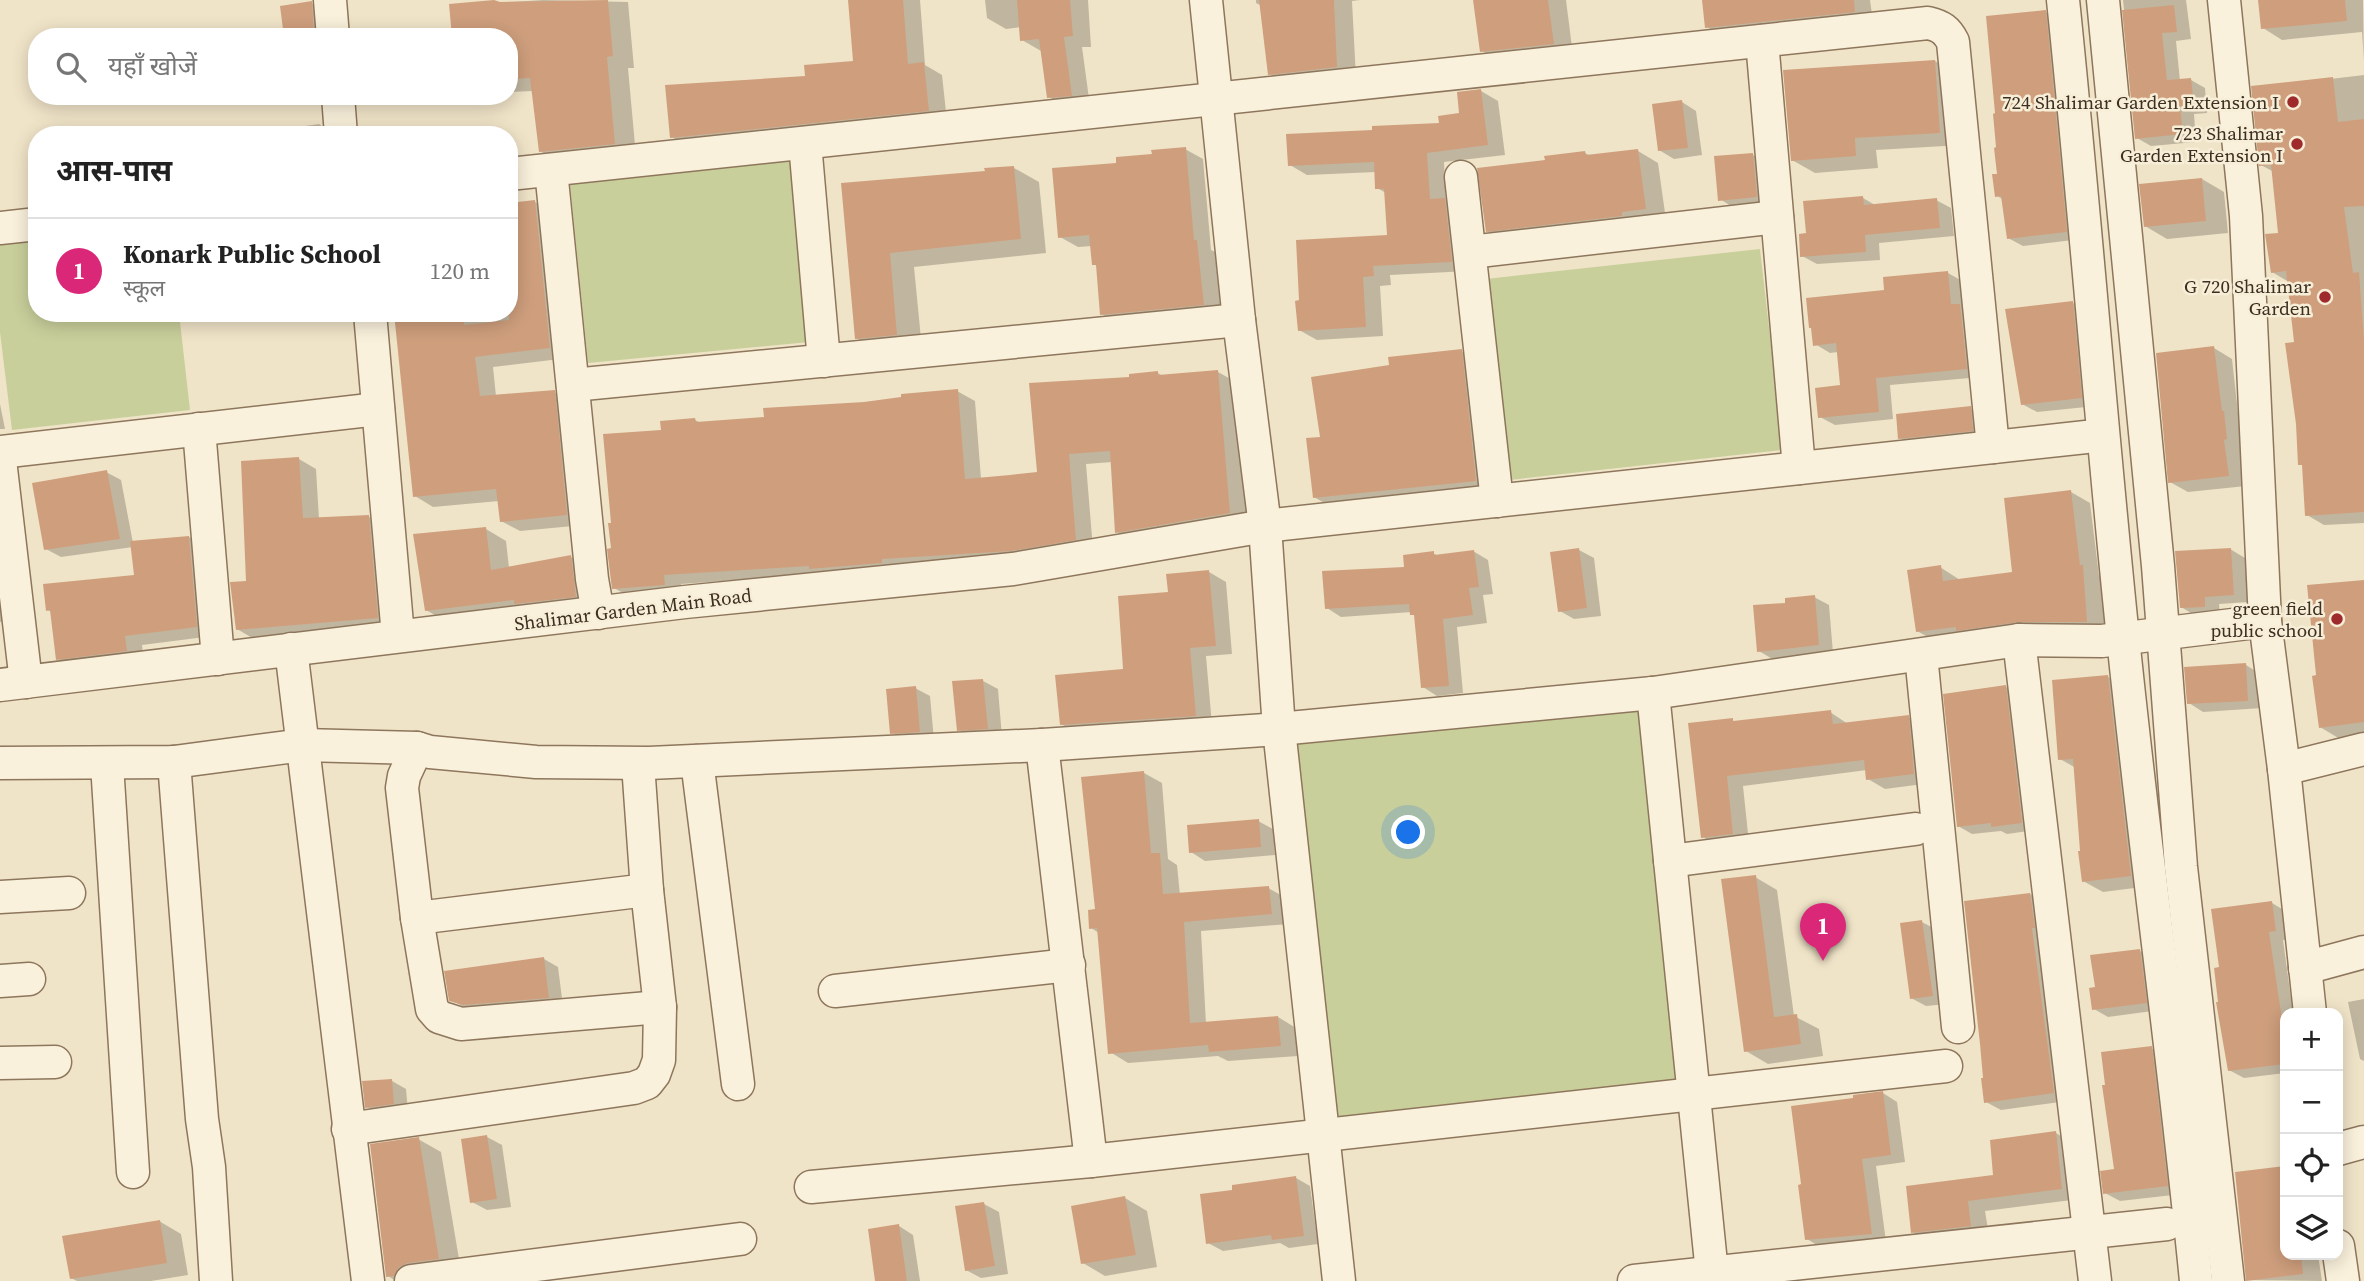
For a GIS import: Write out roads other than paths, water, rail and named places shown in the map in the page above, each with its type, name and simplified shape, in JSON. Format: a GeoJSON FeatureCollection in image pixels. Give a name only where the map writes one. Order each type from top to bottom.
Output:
{"type":"FeatureCollection","features":[{"type":"Feature","properties":{"kind":"street"},"geometry":{"type":"LineString","coordinates":[[330,0],[332,28]]}},
{"type":"Feature","properties":{"kind":"street"},"geometry":{"type":"LineString","coordinates":[[1206,0],[1238,320],[1265,526],[1279,729],[1339,1281]]}},
{"type":"Feature","properties":{"kind":"street"},"geometry":{"type":"LineString","coordinates":[[2063,0],[2086,217],[2143,636],[2181,867],[2228,1281]]}},
{"type":"Feature","properties":{"kind":"street"},"geometry":{"type":"LineString","coordinates":[[2103,0],[2143,636],[2181,1126],[2196,1281]]}},
{"type":"Feature","properties":{"kind":"street"},"geometry":{"type":"LineString","coordinates":[[2224,0],[2246,216],[2265,621],[2309,1008]]}},
{"type":"Feature","properties":{"kind":"street"},"geometry":{"type":"LineString","coordinates":[[518,173],[1928,23],[1940,25],[1953,42],[1993,447]]}},
{"type":"Feature","properties":{"kind":"street"},"geometry":{"type":"LineString","coordinates":[[1762,41],[1799,468]]}},
{"type":"Feature","properties":{"kind":"street"},"geometry":{"type":"LineString","coordinates":[[339,105],[340,126]]}},
{"type":"Feature","properties":{"kind":"street"},"geometry":{"type":"LineString","coordinates":[[805,143],[824,361]]}},
{"type":"Feature","properties":{"kind":"street"},"geometry":{"type":"LineString","coordinates":[[551,170],[592,579],[598,613]]}},
{"type":"Feature","properties":{"kind":"street"},"geometry":{"type":"LineString","coordinates":[[1461,177],[1497,501]]}},
{"type":"Feature","properties":{"kind":"street"},"geometry":{"type":"LineString","coordinates":[[1470,252],[1777,217]]}},
{"type":"Feature","properties":{"kind":"street"},"geometry":{"type":"LineString","coordinates":[[0,228],[28,225]]}},
{"type":"Feature","properties":{"kind":"street"},"geometry":{"type":"LineString","coordinates":[[573,385],[1238,320]]}},
{"type":"Feature","properties":{"kind":"street"},"geometry":{"type":"LineString","coordinates":[[371,322],[398,636]]}},
{"type":"Feature","properties":{"kind":"street"},"geometry":{"type":"LineString","coordinates":[[0,452],[378,410]]}},
{"type":"Feature","properties":{"kind":"street"},"geometry":{"type":"LineString","coordinates":[[198,429],[218,659]]}},
{"type":"Feature","properties":{"kind":"street","name":"Shalimar Garden Main Road"},"geometry":{"type":"LineString","coordinates":[[13,684],[685,602],[1013,569],[1265,526],[2086,437]]}},
{"type":"Feature","properties":{"kind":"street"},"geometry":{"type":"LineString","coordinates":[[0,460],[13,684]]}},
{"type":"Feature","properties":{"kind":"street"},"geometry":{"type":"LineString","coordinates":[[0,763],[174,762],[303,745],[417,748],[430,752],[536,761],[638,764],[1042,746],[1279,729],[1653,693],[2019,640],[2143,636],[2265,621]]}},
{"type":"Feature","properties":{"kind":"street"},"geometry":{"type":"LineString","coordinates":[[2019,640],[2095,1281]]}},
{"type":"Feature","properties":{"kind":"street"},"geometry":{"type":"LineString","coordinates":[[291,649],[368,1281]]}},
{"type":"Feature","properties":{"kind":"street"},"geometry":{"type":"LineString","coordinates":[[1921,655],[1958,1027]]}},
{"type":"Feature","properties":{"kind":"street"},"geometry":{"type":"LineString","coordinates":[[1653,693],[1712,1273]]}},
{"type":"Feature","properties":{"kind":"street"},"geometry":{"type":"LineString","coordinates":[[1042,746],[1091,1161]]}},
{"type":"Feature","properties":{"kind":"street"},"geometry":{"type":"LineString","coordinates":[[417,748],[404,776],[402,788],[417,918],[432,1009],[439,1017],[461,1024],[660,1007]]}},
{"type":"Feature","properties":{"kind":"street"},"geometry":{"type":"LineString","coordinates":[[2284,769],[2364,748]]}},
{"type":"Feature","properties":{"kind":"street"},"geometry":{"type":"LineString","coordinates":[[697,761],[738,1084]]}},
{"type":"Feature","properties":{"kind":"street"},"geometry":{"type":"LineString","coordinates":[[174,762],[202,1119],[209,1167],[216,1281]]}},
{"type":"Feature","properties":{"kind":"street"},"geometry":{"type":"LineString","coordinates":[[107,764],[133,1172]]}},
{"type":"Feature","properties":{"kind":"street"},"geometry":{"type":"LineString","coordinates":[[348,1129],[634,1088],[647,1083],[659,1060],[660,1007],[647,890],[638,764]]}},
{"type":"Feature","properties":{"kind":"street"},"geometry":{"type":"LineString","coordinates":[[1670,861],[1915,829]]}},
{"type":"Feature","properties":{"kind":"street"},"geometry":{"type":"LineString","coordinates":[[417,918],[647,890]]}},
{"type":"Feature","properties":{"kind":"street"},"geometry":{"type":"LineString","coordinates":[[0,897],[69,892]]}},
{"type":"Feature","properties":{"kind":"street"},"geometry":{"type":"LineString","coordinates":[[2305,968],[2364,952]]}},
{"type":"Feature","properties":{"kind":"street"},"geometry":{"type":"LineString","coordinates":[[835,990],[1069,965]]}},
{"type":"Feature","properties":{"kind":"street"},"geometry":{"type":"LineString","coordinates":[[0,1063],[55,1062]]}},
{"type":"Feature","properties":{"kind":"street"},"geometry":{"type":"LineString","coordinates":[[811,1187],[1091,1161],[1946,1066]]}},
{"type":"Feature","properties":{"kind":"street"},"geometry":{"type":"LineString","coordinates":[[2343,1148],[2364,1142]]}},
{"type":"Feature","properties":{"kind":"street"},"geometry":{"type":"LineString","coordinates":[[1634,1281],[2167,1224]]}},
{"type":"Feature","properties":{"kind":"street"},"geometry":{"type":"LineString","coordinates":[[411,1281],[740,1239]]}},
{"type":"Feature","properties":{"kind":"street"},"geometry":{"type":"LineString","coordinates":[[2340,1260],[2343,1281]]}},
{"type":"Feature","properties":{"kind":"place","name":"724 Shalimar Garden Extension I"},"geometry":{"type":"Point","coordinates":[2293,102]}},
{"type":"Feature","properties":{"kind":"place","name":"723 Shalimar Garden Extension I"},"geometry":{"type":"Point","coordinates":[2297,144]}},
{"type":"Feature","properties":{"kind":"place","name":"G 720 Shalimar Garden"},"geometry":{"type":"Point","coordinates":[2325,297]}},
{"type":"Feature","properties":{"kind":"place","name":"green field public school"},"geometry":{"type":"Point","coordinates":[2337,619]}},
{"type":"Feature","properties":{"kind":"place","name":"Konark Public School"},"geometry":{"type":"Point","coordinates":[1823,961]}}]}
